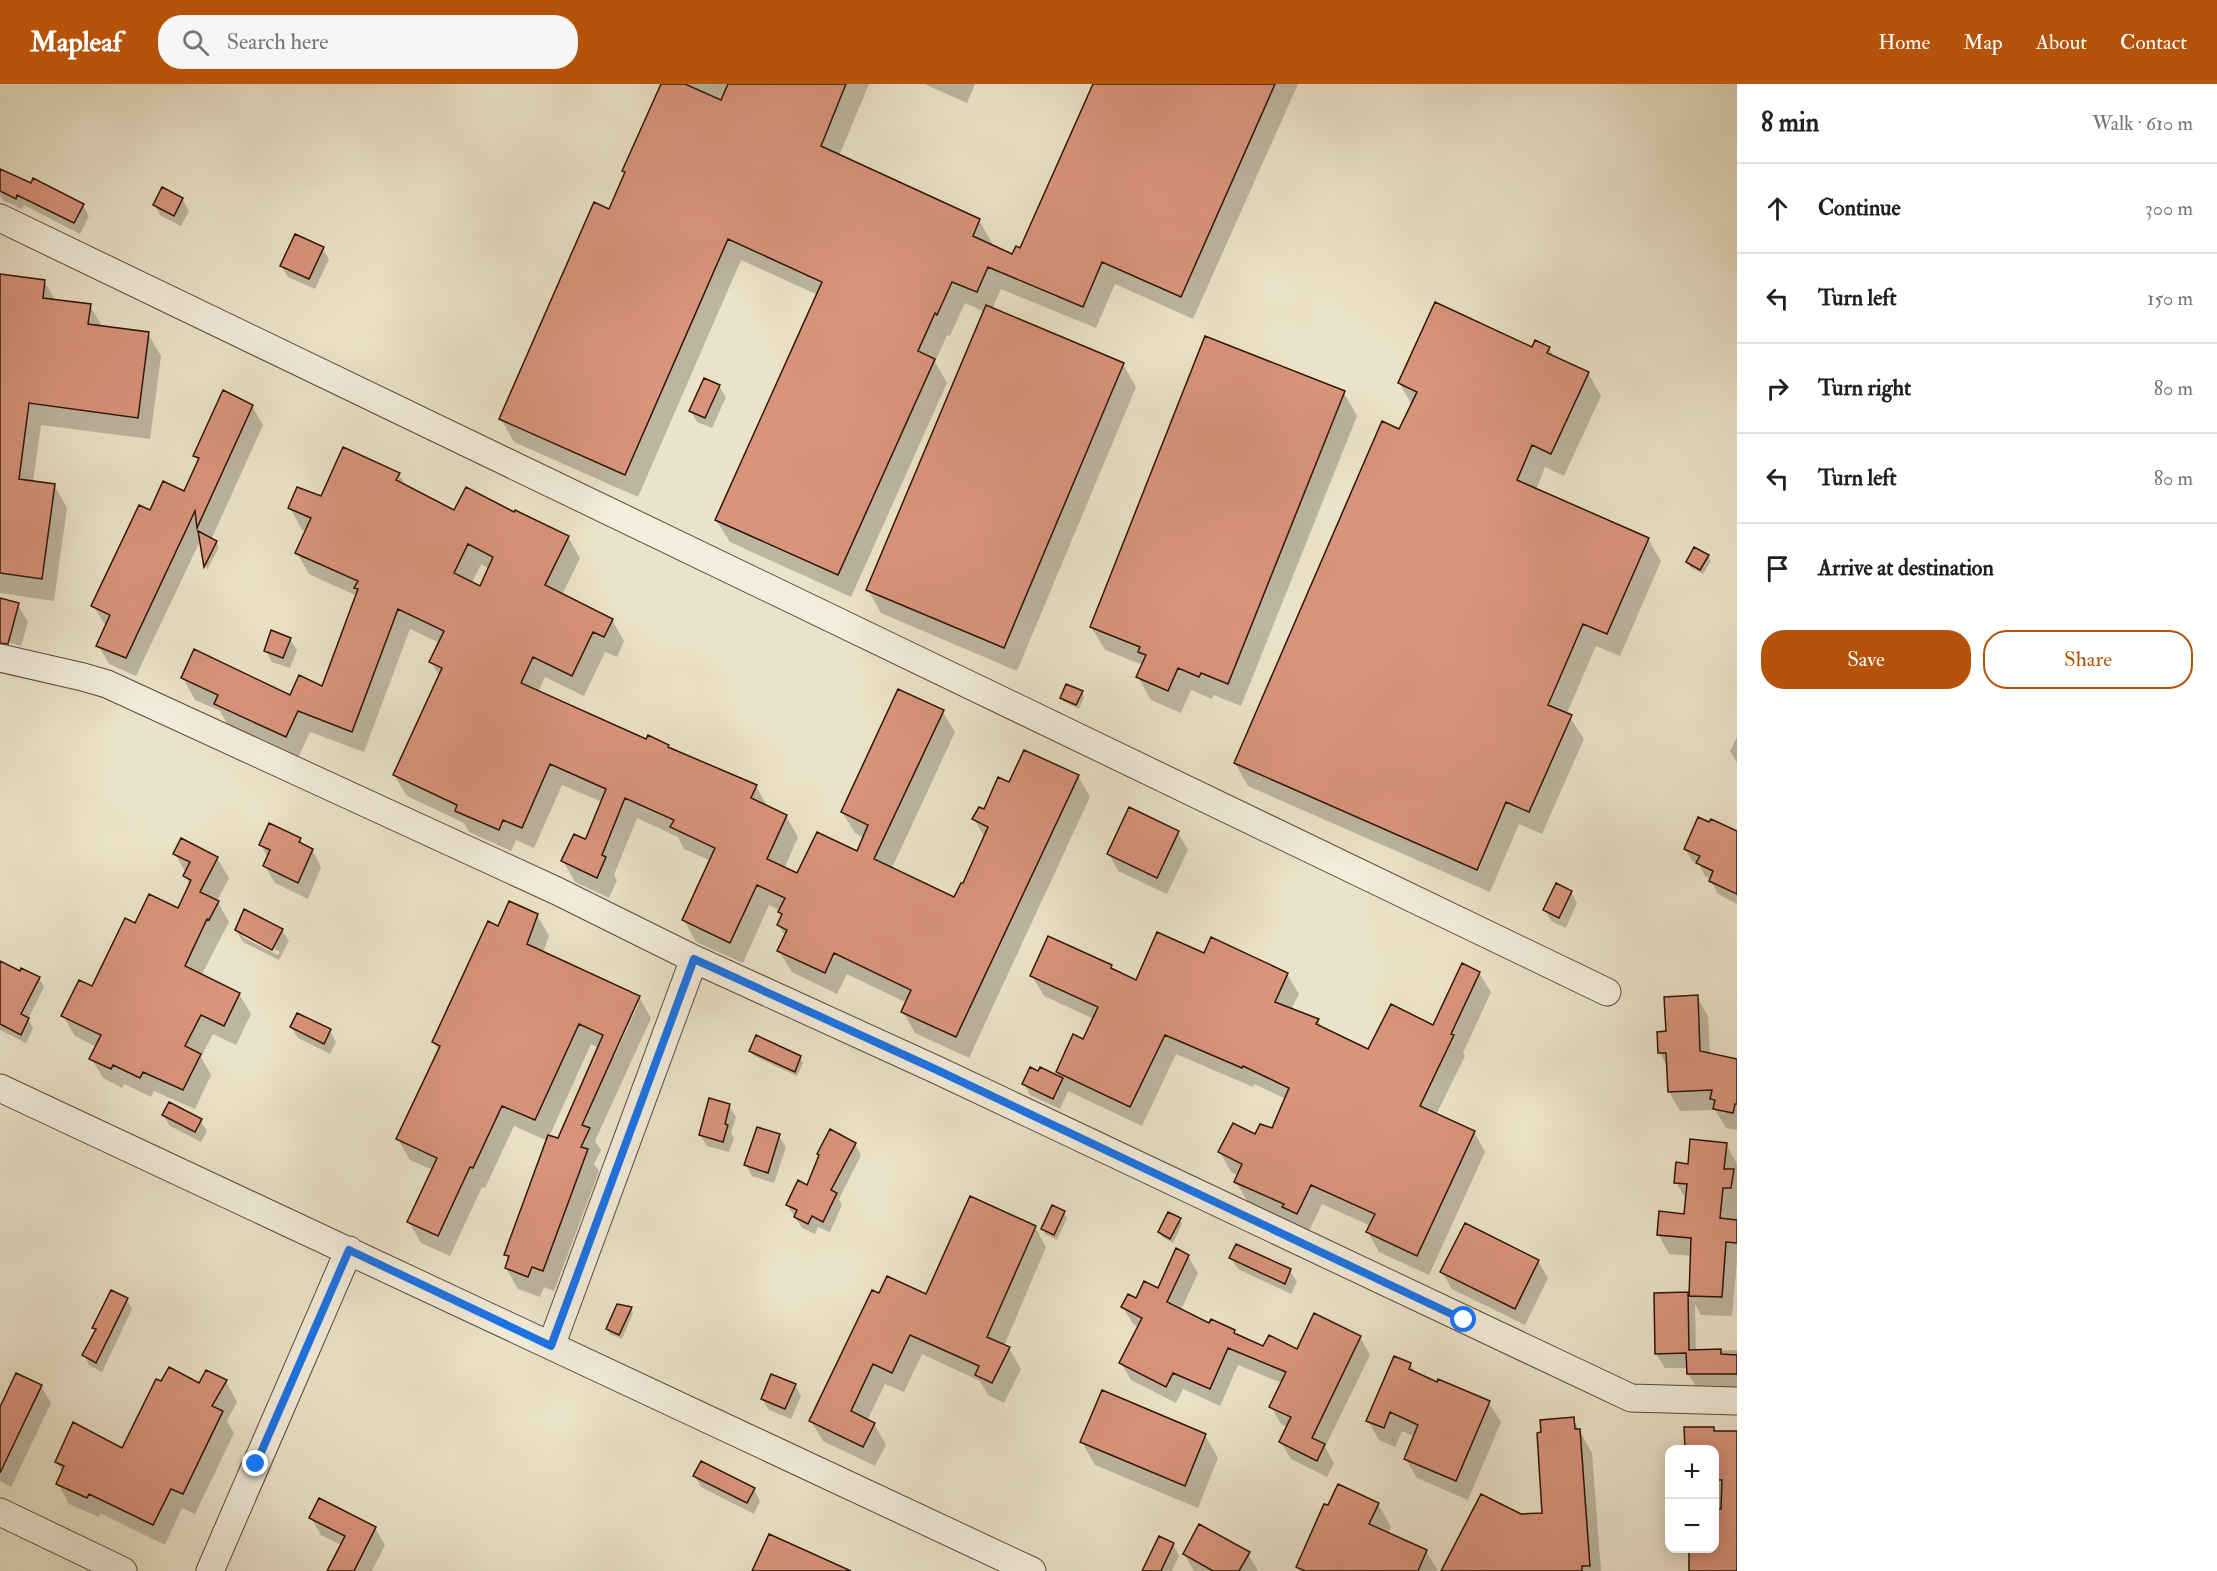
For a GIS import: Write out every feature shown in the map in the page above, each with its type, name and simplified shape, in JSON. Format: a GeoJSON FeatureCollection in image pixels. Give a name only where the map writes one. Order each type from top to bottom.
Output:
{"type":"FeatureCollection","features":[{"type":"Feature","properties":{"kind":"street"},"geometry":{"type":"LineString","coordinates":[[0,218],[1607,992]]}},
{"type":"Feature","properties":{"kind":"street"},"geometry":{"type":"LineString","coordinates":[[0,658],[83,676],[107,684],[536,880],[694,959],[937,1070],[1631,1398],[1737,1401]]}},
{"type":"Feature","properties":{"kind":"street"},"geometry":{"type":"LineString","coordinates":[[551,1346],[694,959]]}},
{"type":"Feature","properties":{"kind":"street"},"geometry":{"type":"LineString","coordinates":[[0,1088],[1032,1571]]}},
{"type":"Feature","properties":{"kind":"street"},"geometry":{"type":"LineString","coordinates":[[210,1571],[349,1250]]}},
{"type":"Feature","properties":{"kind":"street"},"geometry":{"type":"LineString","coordinates":[[0,1512],[123,1571]]}},
{"type":"Feature","properties":{"kind":"building"},"geometry":{"type":"Polygon","coordinates":[[[661,84],[685,84],[721,100],[728,84],[846,84],[821,146],[980,219],[973,236],[1012,254],[1016,246],[1020,248],[1093,84],[1275,84],[1181,297],[1102,262],[1083,307],[988,267],[977,292],[952,282],[918,351],[935,359],[838,575],[715,520],[822,282],[728,239],[625,475],[499,419],[594,202],[609,209],[625,172],[622,171],[661,84]]]}},
{"type":"Feature","properties":{"kind":"building"},"geometry":{"type":"Polygon","coordinates":[[[0,169],[31,183],[33,178],[84,204],[74,223],[17,195],[16,199],[0,191],[0,169]]]}},
{"type":"Feature","properties":{"kind":"building"},"geometry":{"type":"Polygon","coordinates":[[[162,187],[183,198],[174,216],[153,205],[162,187]]]}},
{"type":"Feature","properties":{"kind":"building"},"geometry":{"type":"Polygon","coordinates":[[[295,234],[324,247],[309,279],[280,266],[295,234]]]}},
{"type":"Feature","properties":{"kind":"building"},"geometry":{"type":"Polygon","coordinates":[[[0,274],[45,280],[43,298],[91,304],[88,324],[149,332],[138,418],[29,403],[19,479],[55,484],[42,579],[0,573],[0,274]]]}},
{"type":"Feature","properties":{"kind":"building"},"geometry":{"type":"Polygon","coordinates":[[[1435,302],[1532,347],[1535,340],[1550,347],[1547,353],[1589,372],[1551,454],[1532,445],[1517,480],[1649,538],[1607,634],[1583,624],[1548,705],[1572,715],[1529,812],[1506,802],[1477,870],[1234,763],[1382,421],[1399,429],[1417,392],[1398,383],[1435,302]]]}},
{"type":"Feature","properties":{"kind":"building"},"geometry":{"type":"Polygon","coordinates":[[[986,305],[1124,363],[1004,648],[866,590],[986,305]]]}},
{"type":"Feature","properties":{"kind":"building"},"geometry":{"type":"Polygon","coordinates":[[[1205,336],[1345,391],[1228,684],[1201,673],[1199,677],[1178,668],[1168,691],[1136,677],[1146,655],[1138,652],[1140,647],[1090,627],[1205,336]]]}},
{"type":"Feature","properties":{"kind":"building"},"geometry":{"type":"Polygon","coordinates":[[[704,378],[720,385],[705,418],[689,411],[704,378]]]}},
{"type":"Feature","properties":{"kind":"building"},"geometry":{"type":"Polygon","coordinates":[[[223,390],[253,405],[197,528],[195,511],[126,658],[96,646],[110,615],[91,606],[139,505],[150,510],[163,481],[184,491],[199,458],[193,456],[223,390]]]}},
{"type":"Feature","properties":{"kind":"building"},"geometry":{"type":"Polygon","coordinates":[[[343,447],[400,473],[396,480],[454,510],[466,487],[514,512],[515,510],[569,536],[545,585],[613,619],[604,637],[593,632],[572,676],[533,657],[521,683],[646,739],[648,735],[669,745],[668,747],[757,785],[751,798],[787,815],[767,859],[797,873],[817,832],[857,851],[868,825],[841,812],[898,689],[944,710],[874,859],[954,897],[963,883],[988,827],[972,819],[979,807],[984,809],[998,777],[1009,782],[1024,750],[1079,775],[956,1037],[901,1012],[911,990],[834,953],[825,973],[777,951],[787,930],[777,925],[782,914],[778,912],[785,898],[757,885],[730,943],[682,920],[715,848],[670,827],[674,820],[625,798],[602,855],[606,857],[597,878],[561,861],[574,834],[586,838],[606,789],[550,764],[522,828],[503,820],[499,830],[455,811],[457,805],[393,775],[442,668],[429,662],[444,631],[398,609],[352,732],[298,711],[286,737],[214,704],[218,695],[181,678],[194,649],[290,695],[299,675],[322,686],[358,589],[354,588],[358,581],[295,553],[311,518],[288,508],[297,487],[321,496],[343,447]],[[468,544],[454,573],[480,586],[493,557],[468,544]]]}},
{"type":"Feature","properties":{"kind":"building"},"geometry":{"type":"Polygon","coordinates":[[[198,531],[217,541],[204,567],[198,531]]]}},
{"type":"Feature","properties":{"kind":"building"},"geometry":{"type":"Polygon","coordinates":[[[1694,547],[1709,555],[1700,570],[1686,562],[1694,547]]]}},
{"type":"Feature","properties":{"kind":"building"},"geometry":{"type":"Polygon","coordinates":[[[0,598],[19,603],[8,644],[0,643],[0,598]]]}},
{"type":"Feature","properties":{"kind":"building"},"geometry":{"type":"Polygon","coordinates":[[[271,630],[291,638],[283,658],[264,651],[271,630]]]}},
{"type":"Feature","properties":{"kind":"building"},"geometry":{"type":"Polygon","coordinates":[[[1066,684],[1083,691],[1076,705],[1060,698],[1066,684]]]}},
{"type":"Feature","properties":{"kind":"building"},"geometry":{"type":"Polygon","coordinates":[[[1129,807],[1179,831],[1157,878],[1107,854],[1129,807]]]}},
{"type":"Feature","properties":{"kind":"building"},"geometry":{"type":"Polygon","coordinates":[[[1698,817],[1709,822],[1711,819],[1737,831],[1737,894],[1709,881],[1713,871],[1696,863],[1700,856],[1684,849],[1698,817]]]}},
{"type":"Feature","properties":{"kind":"building"},"geometry":{"type":"Polygon","coordinates":[[[269,823],[301,838],[299,842],[313,849],[298,883],[263,866],[270,850],[259,845],[269,823]]]}},
{"type":"Feature","properties":{"kind":"building"},"geometry":{"type":"Polygon","coordinates":[[[181,838],[218,857],[200,892],[219,901],[209,920],[207,919],[185,966],[240,993],[224,1026],[201,1015],[185,1046],[201,1054],[183,1090],[143,1072],[140,1078],[113,1065],[111,1069],[89,1059],[101,1035],[61,1016],[79,980],[92,986],[125,918],[135,923],[149,894],[178,908],[191,880],[183,876],[190,862],[173,854],[181,838]]]}},
{"type":"Feature","properties":{"kind":"building"},"geometry":{"type":"Polygon","coordinates":[[[1556,883],[1572,891],[1559,918],[1543,910],[1556,883]]]}},
{"type":"Feature","properties":{"kind":"building"},"geometry":{"type":"Polygon","coordinates":[[[509,901],[538,914],[527,944],[640,996],[582,1125],[590,1128],[581,1147],[588,1149],[543,1271],[532,1267],[528,1277],[505,1268],[509,1256],[504,1255],[548,1135],[558,1138],[603,1035],[579,1024],[535,1120],[502,1106],[438,1236],[407,1222],[437,1158],[396,1139],[440,1046],[432,1042],[488,921],[498,926],[509,901]]]}},
{"type":"Feature","properties":{"kind":"building"},"geometry":{"type":"Polygon","coordinates":[[[244,909],[283,929],[272,950],[235,930],[244,909]]]}},
{"type":"Feature","properties":{"kind":"building"},"geometry":{"type":"Polygon","coordinates":[[[1157,932],[1204,953],[1211,937],[1288,973],[1275,1002],[1319,1019],[1316,1024],[1368,1049],[1391,1004],[1433,1025],[1462,963],[1480,972],[1451,1034],[1454,1035],[1420,1106],[1475,1131],[1417,1256],[1366,1232],[1375,1214],[1311,1185],[1297,1214],[1282,1207],[1284,1204],[1234,1182],[1242,1164],[1218,1152],[1233,1123],[1255,1134],[1260,1124],[1272,1128],[1289,1088],[1243,1066],[1242,1068],[1165,1035],[1130,1107],[1056,1072],[1073,1034],[1083,1039],[1098,1007],[1030,976],[1048,936],[1112,965],[1111,968],[1136,980],[1157,932]]]}},
{"type":"Feature","properties":{"kind":"building"},"geometry":{"type":"Polygon","coordinates":[[[0,961],[20,971],[21,968],[40,977],[21,1014],[29,1018],[21,1035],[0,1024],[0,961]]]}},
{"type":"Feature","properties":{"kind":"building"},"geometry":{"type":"Polygon","coordinates":[[[1698,995],[1700,1051],[1737,1059],[1737,1104],[1735,1104],[1733,1113],[1713,1109],[1715,1100],[1710,1099],[1712,1090],[1668,1092],[1666,1053],[1658,1053],[1657,1032],[1666,1031],[1664,997],[1698,995]]]}},
{"type":"Feature","properties":{"kind":"building"},"geometry":{"type":"Polygon","coordinates":[[[297,1013],[331,1029],[324,1044],[290,1027],[297,1013]]]}},
{"type":"Feature","properties":{"kind":"building"},"geometry":{"type":"Polygon","coordinates":[[[756,1035],[801,1056],[795,1072],[749,1051],[756,1035]]]}},
{"type":"Feature","properties":{"kind":"building"},"geometry":{"type":"Polygon","coordinates":[[[1030,1067],[1038,1071],[1040,1067],[1063,1078],[1053,1099],[1022,1084],[1030,1067]]]}},
{"type":"Feature","properties":{"kind":"building"},"geometry":{"type":"Polygon","coordinates":[[[709,1098],[730,1104],[725,1124],[728,1125],[723,1142],[699,1135],[709,1098]]]}},
{"type":"Feature","properties":{"kind":"building"},"geometry":{"type":"Polygon","coordinates":[[[169,1102],[202,1119],[195,1132],[162,1115],[169,1102]]]}},
{"type":"Feature","properties":{"kind":"building"},"geometry":{"type":"Polygon","coordinates":[[[757,1127],[780,1134],[768,1173],[744,1165],[757,1127]]]}},
{"type":"Feature","properties":{"kind":"building"},"geometry":{"type":"Polygon","coordinates":[[[830,1129],[856,1143],[831,1190],[837,1193],[823,1222],[812,1216],[808,1224],[794,1217],[797,1210],[786,1205],[798,1180],[807,1185],[819,1155],[817,1154],[830,1129]]]}},
{"type":"Feature","properties":{"kind":"building"},"geometry":{"type":"Polygon","coordinates":[[[1690,1139],[1727,1143],[1724,1169],[1734,1169],[1731,1188],[1723,1188],[1720,1218],[1737,1220],[1737,1243],[1726,1242],[1722,1297],[1689,1296],[1691,1238],[1657,1235],[1659,1211],[1684,1214],[1687,1184],[1674,1183],[1676,1162],[1688,1164],[1690,1139]]]}},
{"type":"Feature","properties":{"kind":"building"},"geometry":{"type":"Polygon","coordinates":[[[970,1196],[1036,1226],[987,1337],[1010,1347],[992,1383],[975,1375],[979,1366],[910,1335],[892,1373],[873,1364],[851,1411],[875,1423],[863,1447],[809,1421],[872,1290],[879,1293],[887,1276],[926,1294],[970,1196]]]}},
{"type":"Feature","properties":{"kind":"building"},"geometry":{"type":"Polygon","coordinates":[[[1052,1205],[1065,1211],[1054,1235],[1041,1229],[1052,1205]]]}},
{"type":"Feature","properties":{"kind":"building"},"geometry":{"type":"Polygon","coordinates":[[[1168,1212],[1181,1218],[1170,1239],[1158,1232],[1168,1212]]]}},
{"type":"Feature","properties":{"kind":"building"},"geometry":{"type":"Polygon","coordinates":[[[1465,1223],[1539,1260],[1515,1309],[1440,1272],[1465,1223]]]}},
{"type":"Feature","properties":{"kind":"building"},"geometry":{"type":"Polygon","coordinates":[[[1236,1244],[1291,1269],[1285,1284],[1229,1258],[1236,1244]]]}},
{"type":"Feature","properties":{"kind":"building"},"geometry":{"type":"Polygon","coordinates":[[[1176,1248],[1189,1255],[1167,1302],[1209,1323],[1211,1319],[1235,1330],[1234,1333],[1263,1346],[1269,1335],[1297,1349],[1314,1313],[1361,1336],[1312,1438],[1325,1444],[1317,1461],[1279,1442],[1291,1417],[1269,1407],[1286,1372],[1228,1348],[1210,1389],[1173,1373],[1166,1387],[1119,1363],[1142,1318],[1121,1307],[1128,1294],[1136,1298],[1144,1281],[1158,1288],[1176,1248]]]}},
{"type":"Feature","properties":{"kind":"building"},"geometry":{"type":"Polygon","coordinates":[[[111,1290],[128,1298],[96,1363],[82,1355],[96,1329],[92,1328],[111,1290]]]}},
{"type":"Feature","properties":{"kind":"building"},"geometry":{"type":"Polygon","coordinates":[[[1688,1292],[1689,1350],[1721,1349],[1721,1354],[1737,1355],[1737,1374],[1687,1374],[1686,1353],[1655,1354],[1654,1293],[1688,1292]]]}},
{"type":"Feature","properties":{"kind":"building"},"geometry":{"type":"Polygon","coordinates":[[[617,1304],[632,1307],[619,1335],[606,1329],[617,1304]]]}},
{"type":"Feature","properties":{"kind":"building"},"geometry":{"type":"Polygon","coordinates":[[[1394,1356],[1411,1363],[1409,1369],[1437,1382],[1438,1379],[1490,1401],[1456,1481],[1404,1459],[1418,1425],[1390,1412],[1384,1428],[1366,1421],[1394,1356]]]}},
{"type":"Feature","properties":{"kind":"building"},"geometry":{"type":"Polygon","coordinates":[[[169,1367],[199,1383],[206,1370],[227,1380],[212,1406],[223,1411],[183,1494],[171,1489],[153,1525],[89,1494],[87,1498],[56,1484],[64,1466],[55,1462],[73,1422],[122,1448],[156,1379],[161,1381],[169,1367]]]}},
{"type":"Feature","properties":{"kind":"building"},"geometry":{"type":"Polygon","coordinates":[[[16,1373],[42,1385],[0,1473],[0,1407],[16,1373]]]}},
{"type":"Feature","properties":{"kind":"building"},"geometry":{"type":"Polygon","coordinates":[[[771,1374],[796,1384],[785,1409],[761,1399],[771,1374]]]}},
{"type":"Feature","properties":{"kind":"building"},"geometry":{"type":"Polygon","coordinates":[[[1102,1390],[1206,1434],[1185,1486],[1080,1442],[1102,1390]]]}},
{"type":"Feature","properties":{"kind":"building"},"geometry":{"type":"Polygon","coordinates":[[[1574,1417],[1575,1429],[1580,1429],[1590,1566],[1582,1566],[1582,1571],[1441,1571],[1481,1494],[1521,1514],[1542,1513],[1537,1433],[1541,1432],[1540,1420],[1574,1417]]]}},
{"type":"Feature","properties":{"kind":"building"},"geometry":{"type":"Polygon","coordinates":[[[1684,1427],[1714,1427],[1714,1431],[1737,1431],[1737,1571],[1689,1571],[1689,1553],[1719,1553],[1719,1509],[1721,1509],[1722,1480],[1719,1480],[1719,1445],[1685,1445],[1684,1427]]]}},
{"type":"Feature","properties":{"kind":"building"},"geometry":{"type":"Polygon","coordinates":[[[701,1461],[755,1488],[747,1503],[693,1476],[701,1461]]]}},
{"type":"Feature","properties":{"kind":"building"},"geometry":{"type":"Polygon","coordinates":[[[1338,1484],[1379,1503],[1369,1524],[1427,1550],[1418,1571],[1305,1571],[1296,1567],[1324,1504],[1328,1505],[1338,1484]]]}},
{"type":"Feature","properties":{"kind":"building"},"geometry":{"type":"Polygon","coordinates":[[[319,1498],[376,1527],[354,1571],[327,1571],[345,1536],[309,1518],[319,1498]]]}},
{"type":"Feature","properties":{"kind":"building"},"geometry":{"type":"Polygon","coordinates":[[[1199,1524],[1250,1552],[1239,1571],[1213,1571],[1183,1554],[1199,1524]]]}},
{"type":"Feature","properties":{"kind":"building"},"geometry":{"type":"Polygon","coordinates":[[[769,1534],[851,1571],[752,1571],[769,1534]]]}},
{"type":"Feature","properties":{"kind":"building"},"geometry":{"type":"Polygon","coordinates":[[[1159,1536],[1174,1543],[1161,1571],[1142,1571],[1159,1536]]]}},
{"type":"Feature","properties":{"kind":"route"},"geometry":{"type":"LineString","coordinates":[[256,1464],[349,1250],[551,1346],[694,959],[937,1070],[1464,1320]]}}]}
